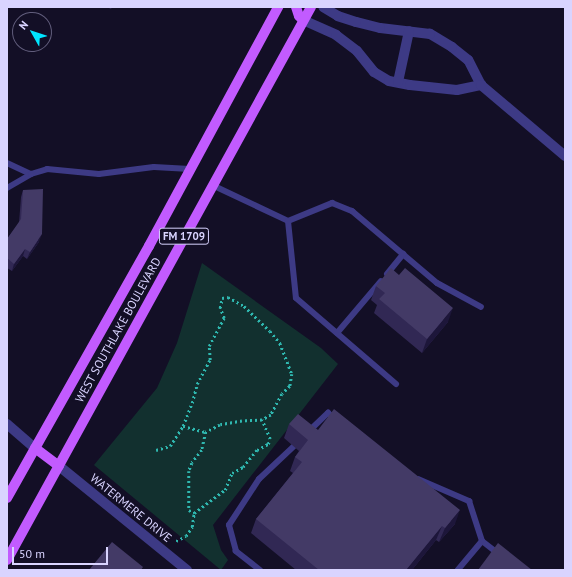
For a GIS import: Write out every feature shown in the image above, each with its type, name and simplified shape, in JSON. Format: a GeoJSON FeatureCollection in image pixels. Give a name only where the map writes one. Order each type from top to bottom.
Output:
{"type":"FeatureCollection","features":[{"type":"Feature","properties":{"kind":"main road","name":"WEST SOUTHLAKE BOULEVARD"},"geometry":{"type":"LineString","coordinates":[[7,498],[190,169],[278,7]]}},
{"type":"Feature","properties":{"kind":"main road"},"geometry":{"type":"LineString","coordinates":[[296,7],[299,16],[303,20]]}},
{"type":"Feature","properties":{"kind":"main road","name":"WEST SOUTHLAKE BOULEVARD"},"geometry":{"type":"LineString","coordinates":[[7,560],[311,7]]}},
{"type":"Feature","properties":{"kind":"main road"},"geometry":{"type":"LineString","coordinates":[[35,448],[59,466]]}},
{"type":"Feature","properties":{"kind":"street"},"geometry":{"type":"LineString","coordinates":[[323,7],[338,16],[356,22],[380,28],[430,34],[452,47],[468,60],[481,85],[565,156]]}},
{"type":"Feature","properties":{"kind":"street"},"geometry":{"type":"LineString","coordinates":[[303,20],[336,35],[357,51],[374,72],[389,81],[457,90],[481,85]]}},
{"type":"Feature","properties":{"kind":"street"},"geometry":{"type":"LineString","coordinates":[[398,82],[409,31]]}},
{"type":"Feature","properties":{"kind":"street"},"geometry":{"type":"LineString","coordinates":[[7,424],[35,448]]}},
{"type":"Feature","properties":{"kind":"street","name":"WATERMERE DRIVE"},"geometry":{"type":"LineString","coordinates":[[59,466],[187,570]]}},
{"type":"Feature","properties":{"kind":"lane"},"geometry":{"type":"LineString","coordinates":[[7,163],[31,174]]}},
{"type":"Feature","properties":{"kind":"lane"},"geometry":{"type":"LineString","coordinates":[[7,188],[31,174],[47,169],[99,174],[154,167],[190,169]]}},
{"type":"Feature","properties":{"kind":"lane"},"geometry":{"type":"LineString","coordinates":[[212,185],[288,221],[332,203],[352,210],[437,283],[481,307]]}},
{"type":"Feature","properties":{"kind":"lane"},"geometry":{"type":"LineString","coordinates":[[288,221],[296,298],[396,384]]}},
{"type":"Feature","properties":{"kind":"lane"},"geometry":{"type":"LineString","coordinates":[[337,333],[403,254]]}},
{"type":"Feature","properties":{"kind":"lane"},"geometry":{"type":"LineString","coordinates":[[304,436],[328,413],[341,423]]}},
{"type":"Feature","properties":{"kind":"lane"},"geometry":{"type":"LineString","coordinates":[[260,570],[236,551],[229,525],[259,479],[294,446]]}},
{"type":"Feature","properties":{"kind":"lane"},"geometry":{"type":"LineString","coordinates":[[409,476],[469,501],[482,541],[506,560]]}},
{"type":"Feature","properties":{"kind":"lane"},"geometry":{"type":"LineString","coordinates":[[458,570],[482,541]]}},
{"type":"Feature","properties":{"kind":"path"},"geometry":{"type":"LineString","coordinates":[[156,450],[170,446],[183,426],[192,403],[197,384],[210,360],[209,346],[224,318],[220,308],[222,298],[228,297],[244,306],[270,331],[280,343],[292,374],[290,386],[282,394],[271,415],[262,420],[242,421],[220,425],[206,432],[183,426]]}},
{"type":"Feature","properties":{"kind":"path"},"geometry":{"type":"LineString","coordinates":[[176,541],[186,536],[192,527],[194,513],[225,490],[232,473],[243,467],[257,450],[268,444],[270,439],[262,420]]}},
{"type":"Feature","properties":{"kind":"path"},"geometry":{"type":"LineString","coordinates":[[194,513],[189,510],[189,471],[192,463],[202,450],[206,432]]}},
{"type":"Feature","properties":{"kind":"green space"},"geometry":{"type":"Polygon","coordinates":[[[202,263],[321,348],[338,364],[213,525],[221,550],[228,560],[221,570],[94,465],[157,388],[177,343],[202,263]]]}},
{"type":"Feature","properties":{"kind":"building"},"geometry":{"type":"Polygon","coordinates":[[[43,189],[42,234],[30,252],[25,249],[14,264],[7,258],[7,239],[21,219],[23,190],[43,189]]]}},
{"type":"Feature","properties":{"kind":"building"},"geometry":{"type":"Polygon","coordinates":[[[391,268],[399,275],[405,268],[453,308],[427,339],[379,299],[385,293],[376,286],[391,268]]]}},
{"type":"Feature","properties":{"kind":"building"},"geometry":{"type":"Polygon","coordinates":[[[334,409],[460,510],[445,528],[442,526],[406,570],[319,570],[256,519],[302,462],[295,457],[308,440],[289,424],[298,414],[318,430],[334,409]]]}},
{"type":"Feature","properties":{"kind":"building"},"geometry":{"type":"Polygon","coordinates":[[[112,542],[143,567],[141,570],[89,570],[112,542]]]}},
{"type":"Feature","properties":{"kind":"building"},"geometry":{"type":"Polygon","coordinates":[[[498,543],[532,570],[478,570],[498,543]]]}}]}
